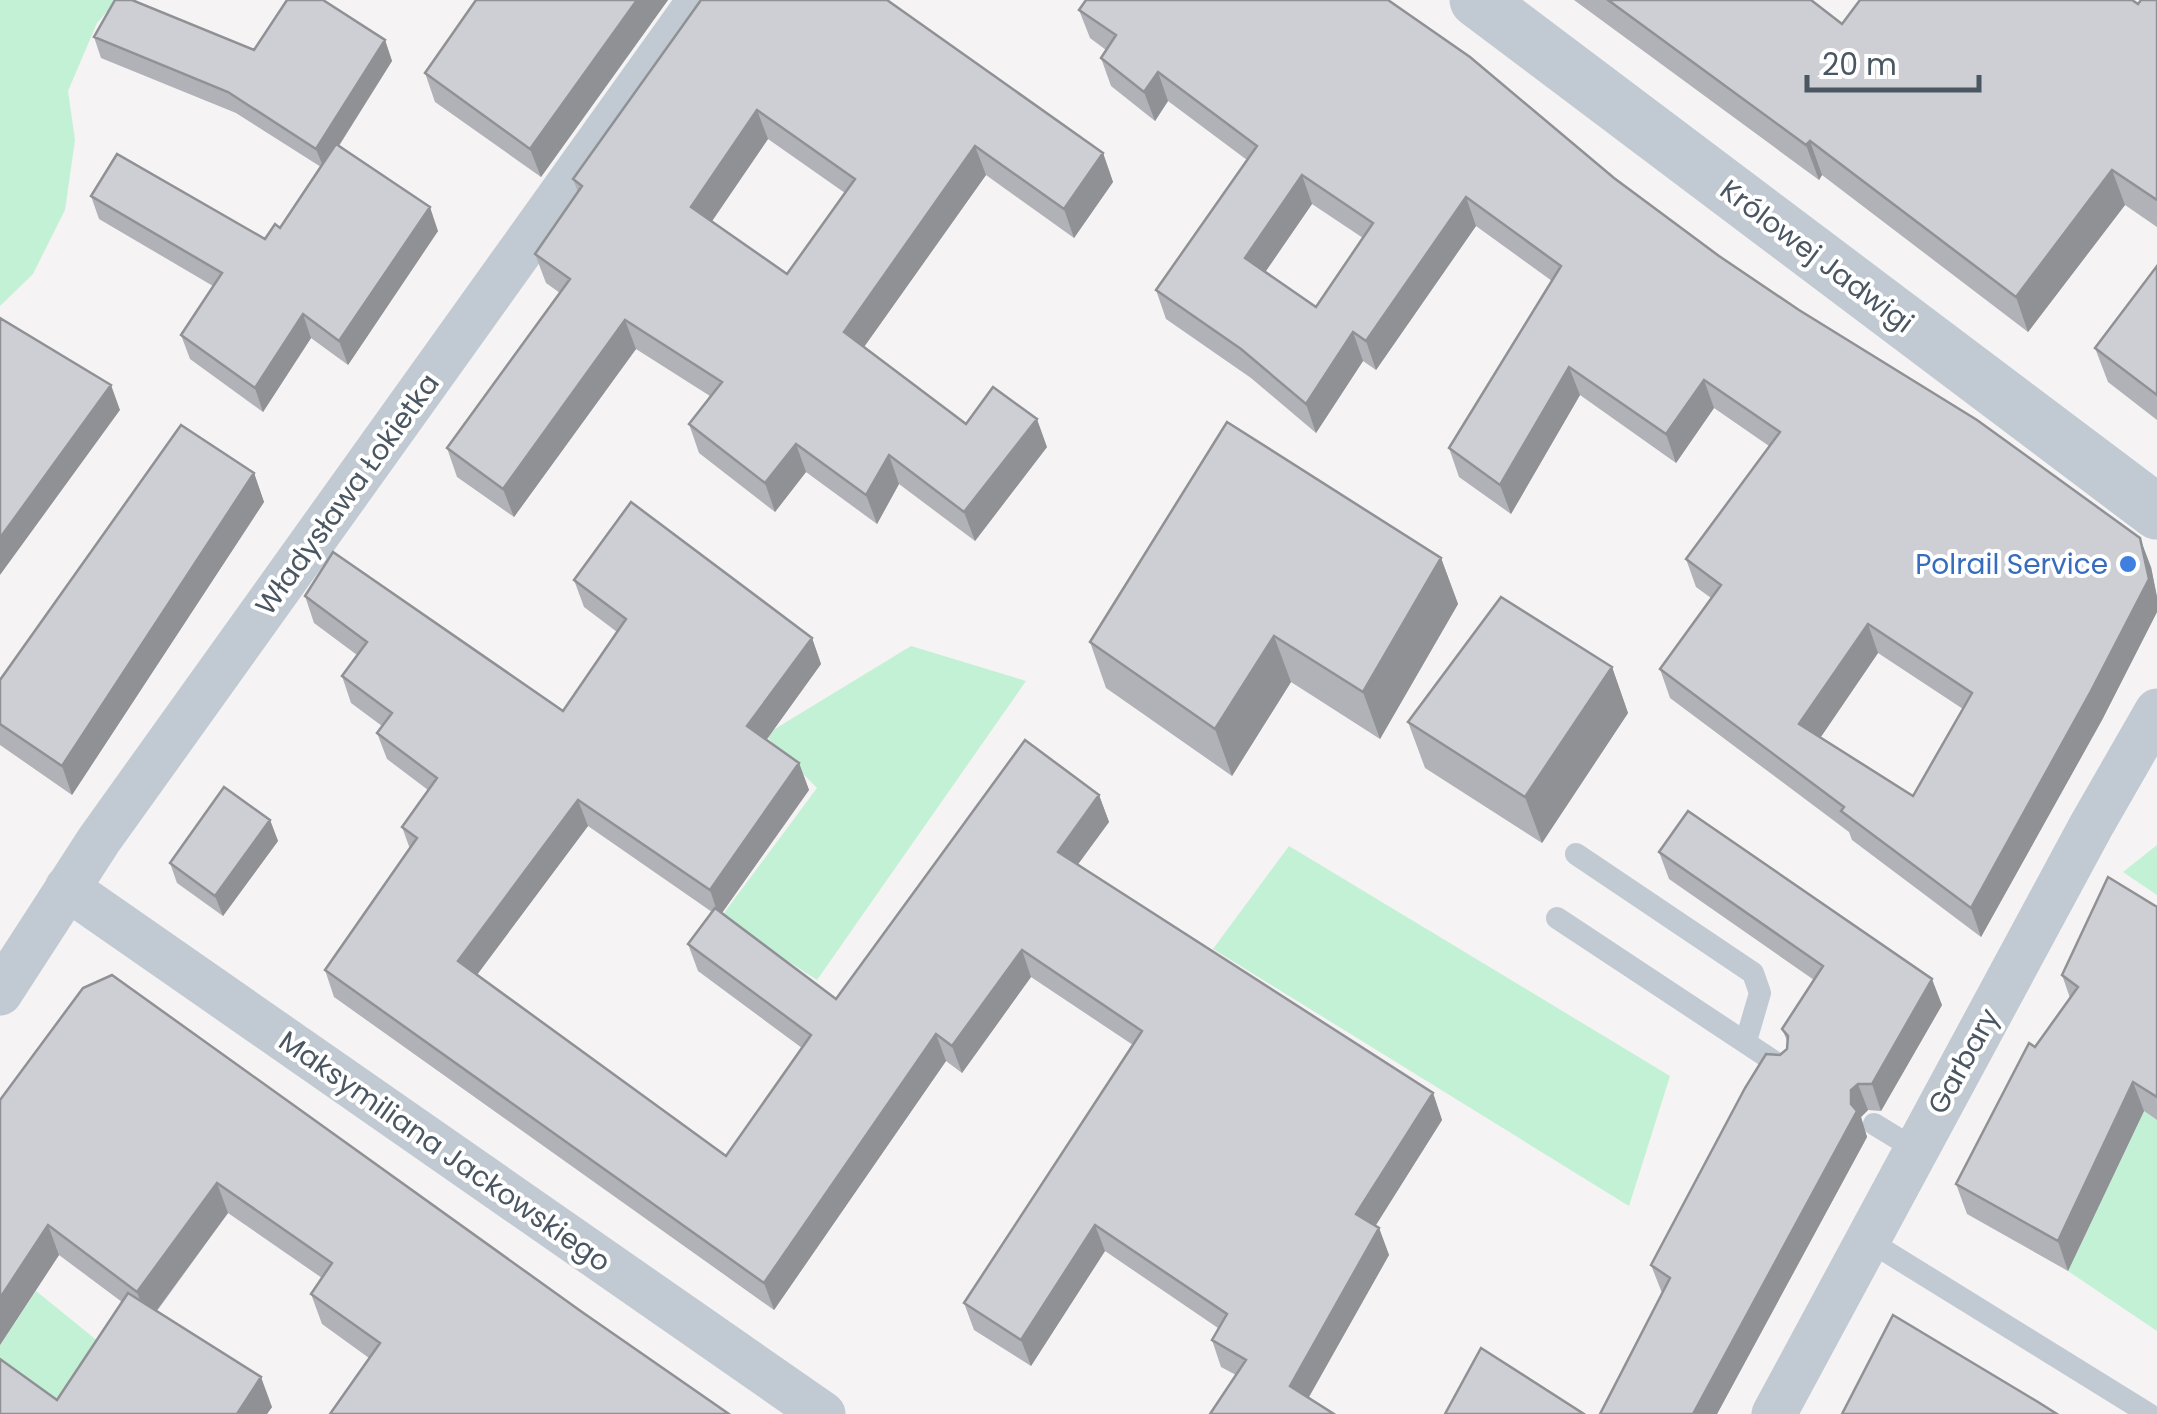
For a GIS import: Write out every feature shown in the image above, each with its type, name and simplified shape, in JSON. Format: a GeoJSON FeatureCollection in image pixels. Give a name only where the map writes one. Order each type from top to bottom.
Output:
{"type":"FeatureCollection","features":[{"type":"Feature","properties":{"kind":"street","name":"Władysława Łokietka"},"geometry":{"type":"LineString","coordinates":[[0,992],[68,888],[700,0]]}},
{"type":"Feature","properties":{"kind":"street","name":"Królowej Jadwigi"},"geometry":{"type":"LineString","coordinates":[[1477,0],[2157,512]]}},
{"type":"Feature","properties":{"kind":"street","name":"Garbary"},"geometry":{"type":"LineString","coordinates":[[1774,1414],[2090,826],[2157,712]]}},
{"type":"Feature","properties":{"kind":"street","name":"Maksymiliana Jackowskiego"},"geometry":{"type":"LineString","coordinates":[[68,888],[823,1414]]}},
{"type":"Feature","properties":{"kind":"lane"},"geometry":{"type":"LineString","coordinates":[[1576,854],[1753,973],[1760,994],[1746,1041]]}},
{"type":"Feature","properties":{"kind":"lane"},"geometry":{"type":"LineString","coordinates":[[1556,918],[1784,1068]]}},
{"type":"Feature","properties":{"kind":"lane"},"geometry":{"type":"LineString","coordinates":[[1874,1124],[1915,1149]]}},
{"type":"Feature","properties":{"kind":"lane"},"geometry":{"type":"LineString","coordinates":[[1866,1239],[2149,1414]]}},
{"type":"Feature","properties":{"kind":"green space"},"geometry":{"type":"Polygon","coordinates":[[[0,0],[117,0],[97,23],[68,91],[75,140],[65,210],[33,274],[0,306],[0,0]]]}},
{"type":"Feature","properties":{"kind":"green space"},"geometry":{"type":"Polygon","coordinates":[[[911,646],[1026,681],[817,980],[721,917],[817,788],[765,735],[911,646]]]}},
{"type":"Feature","properties":{"kind":"green space"},"geometry":{"type":"Polygon","coordinates":[[[2157,845],[2157,895],[2123,872],[2157,845]]]}},
{"type":"Feature","properties":{"kind":"green space"},"geometry":{"type":"Polygon","coordinates":[[[1289,846],[1670,1076],[1629,1206],[1213,949],[1289,846]]]}},
{"type":"Feature","properties":{"kind":"green space"},"geometry":{"type":"Polygon","coordinates":[[[2144,1111],[2157,1120],[2157,1331],[2068,1271],[2144,1111]]]}},
{"type":"Feature","properties":{"kind":"green space"},"geometry":{"type":"Polygon","coordinates":[[[36,1291],[115,1355],[76,1414],[0,1382],[0,1345],[36,1291]]]}},
{"type":"Feature","properties":{"kind":"building"},"geometry":{"type":"Polygon","coordinates":[[[115,0],[132,0],[254,50],[287,0],[323,0],[385,40],[316,149],[228,92],[94,37],[115,0]]]}},
{"type":"Feature","properties":{"kind":"building"},"geometry":{"type":"Polygon","coordinates":[[[476,0],[637,0],[530,149],[425,73],[476,0]]]}},
{"type":"Feature","properties":{"kind":"building"},"geometry":{"type":"Polygon","coordinates":[[[701,0],[887,0],[1103,153],[1064,209],[975,146],[844,332],[966,424],[993,387],[1037,419],[964,512],[889,455],[866,495],[796,444],[765,483],[689,424],[722,382],[625,320],[503,489],[447,448],[570,279],[535,254],[582,186],[573,179],[701,0]],[[757,110],[691,207],[787,274],[855,179],[757,110]]]}},
{"type":"Feature","properties":{"kind":"building"},"geometry":{"type":"Polygon","coordinates":[[[1086,0],[1388,0],[1470,57],[1614,178],[1719,256],[1977,420],[2140,538],[2149,579],[1971,908],[1660,669],[1721,585],[1686,559],[1780,432],[1704,380],[1666,434],[1569,367],[1500,485],[1449,448],[1561,266],[1466,197],[1366,341],[1353,332],[1306,404],[1241,349],[1156,290],[1257,146],[1158,72],[1144,92],[1101,58],[1116,35],[1079,10],[1086,0]],[[1302,175],[1245,258],[1316,307],[1373,223],[1302,175]],[[1868,624],[1799,724],[1913,796],[1972,693],[1868,624]]]}},
{"type":"Feature","properties":{"kind":"building"},"geometry":{"type":"Polygon","coordinates":[[[1608,0],[1811,0],[1842,24],[1860,0],[2132,0],[2138,4],[2141,0],[2157,0],[2157,200],[2112,170],[2016,297],[1810,141],[1806,145],[1608,0]]]}},
{"type":"Feature","properties":{"kind":"building"},"geometry":{"type":"Polygon","coordinates":[[[336,144],[430,207],[339,341],[303,314],[255,388],[181,335],[222,273],[91,196],[117,154],[265,239],[275,224],[280,228],[336,144]]]}},
{"type":"Feature","properties":{"kind":"building"},"geometry":{"type":"Polygon","coordinates":[[[2157,266],[2157,395],[2095,348],[2157,266]]]}},
{"type":"Feature","properties":{"kind":"building"},"geometry":{"type":"Polygon","coordinates":[[[0,318],[111,385],[0,538],[0,318]]]}},
{"type":"Feature","properties":{"kind":"building"},"geometry":{"type":"Polygon","coordinates":[[[1227,422],[1441,558],[1363,692],[1274,636],[1215,729],[1090,642],[1227,422]]]}},
{"type":"Feature","properties":{"kind":"building"},"geometry":{"type":"Polygon","coordinates":[[[181,425],[254,473],[62,766],[0,724],[0,680],[181,425]]]}},
{"type":"Feature","properties":{"kind":"building"},"geometry":{"type":"Polygon","coordinates":[[[631,502],[812,638],[747,726],[799,763],[710,890],[578,800],[458,961],[726,1156],[811,1035],[688,944],[715,908],[836,999],[1025,740],[1099,795],[1058,852],[1433,1093],[1356,1214],[1379,1228],[1290,1386],[1334,1414],[1210,1414],[1246,1360],[1212,1340],[1227,1314],[1095,1225],[1021,1340],[964,1303],[1142,1031],[1022,950],[952,1046],[936,1034],[764,1283],[325,970],[417,838],[402,827],[437,778],[377,733],[392,713],[342,676],[367,642],[305,596],[333,552],[563,711],[626,619],[574,580],[631,502]]]}},
{"type":"Feature","properties":{"kind":"building"},"geometry":{"type":"Polygon","coordinates":[[[1501,597],[1612,667],[1525,797],[1408,722],[1501,597]]]}},
{"type":"Feature","properties":{"kind":"building"},"geometry":{"type":"Polygon","coordinates":[[[224,787],[270,820],[215,896],[170,863],[224,787]]]}},
{"type":"Feature","properties":{"kind":"building"},"geometry":{"type":"Polygon","coordinates":[[[1688,811],[1932,979],[1872,1084],[1858,1084],[1851,1090],[1851,1104],[1857,1111],[1693,1414],[1600,1414],[1670,1278],[1651,1265],[1766,1054],[1780,1055],[1787,1049],[1788,1036],[1782,1029],[1823,966],[1659,852],[1688,811]]]}},
{"type":"Feature","properties":{"kind":"building"},"geometry":{"type":"Polygon","coordinates":[[[2108,877],[2157,907],[2157,1097],[2133,1082],[2058,1241],[1956,1184],[2029,1043],[2035,1047],[2078,987],[2062,975],[2108,877]]]}},
{"type":"Feature","properties":{"kind":"building"},"geometry":{"type":"Polygon","coordinates":[[[112,975],[729,1414],[330,1414],[380,1343],[311,1294],[332,1263],[217,1183],[137,1292],[48,1225],[0,1298],[0,1100],[83,988],[112,975]]]}},
{"type":"Feature","properties":{"kind":"building"},"geometry":{"type":"Polygon","coordinates":[[[128,1293],[261,1377],[237,1414],[0,1414],[0,1359],[57,1400],[128,1293]]]}},
{"type":"Feature","properties":{"kind":"building"},"geometry":{"type":"Polygon","coordinates":[[[1893,1315],[2038,1402],[2057,1414],[1842,1414],[1893,1315]]]}},
{"type":"Feature","properties":{"kind":"building"},"geometry":{"type":"Polygon","coordinates":[[[1481,1348],[1584,1414],[1445,1414],[1481,1348]]]}},
{"type":"Feature","properties":{"kind":"place","name":"Polrail Service"},"geometry":{"type":"Point","coordinates":[2128,564]}}]}
